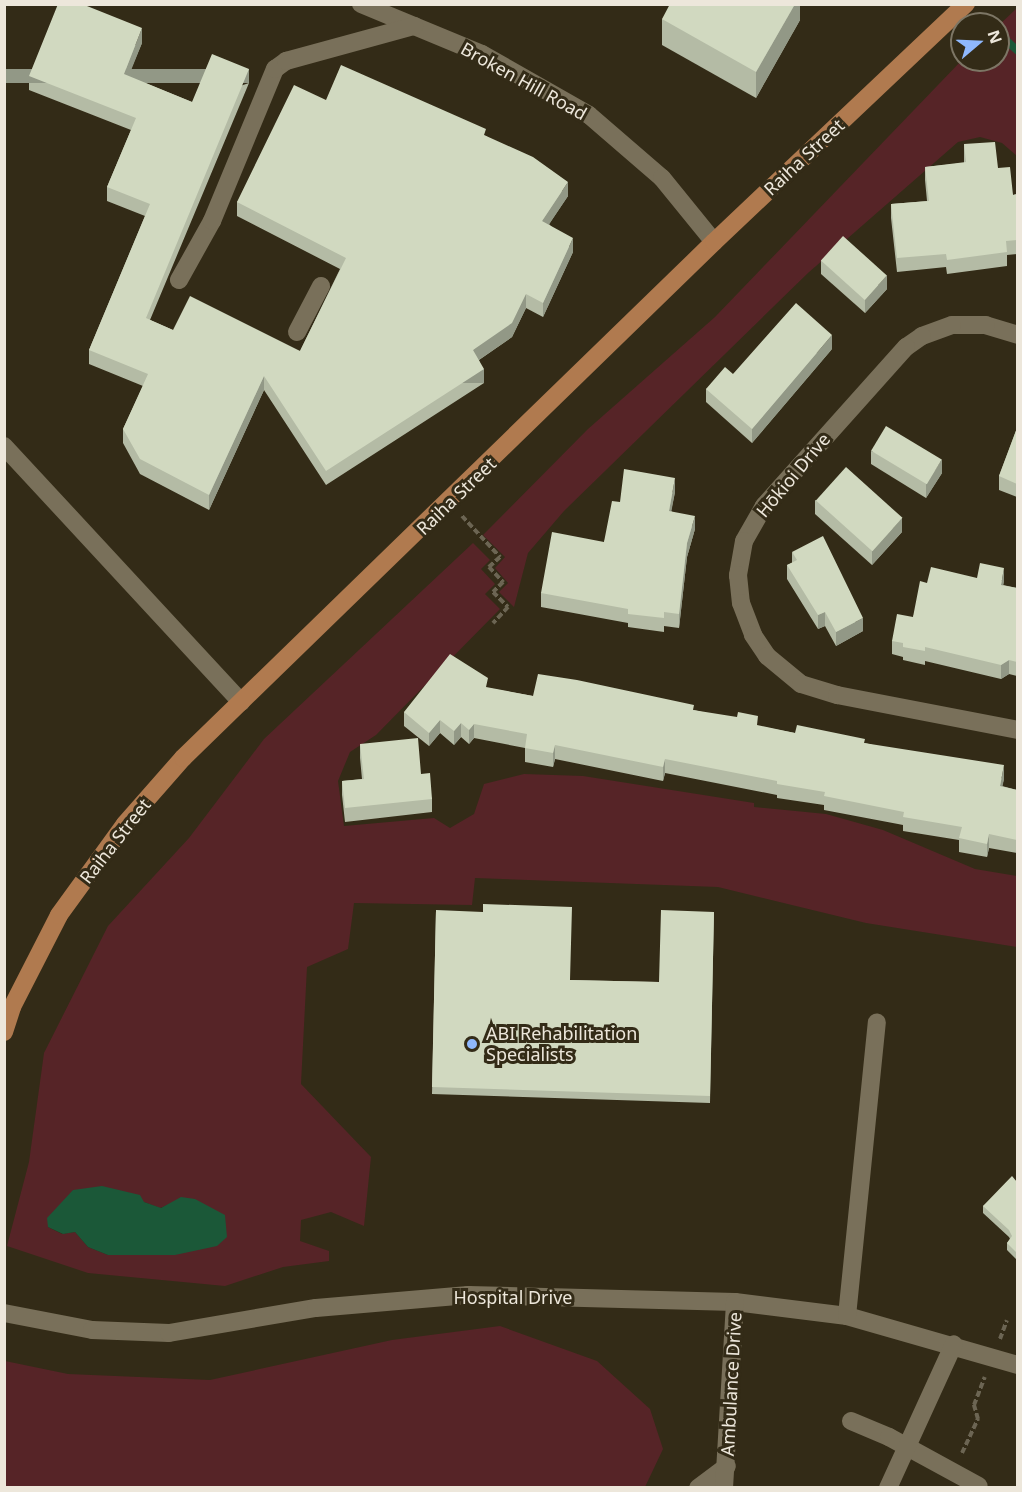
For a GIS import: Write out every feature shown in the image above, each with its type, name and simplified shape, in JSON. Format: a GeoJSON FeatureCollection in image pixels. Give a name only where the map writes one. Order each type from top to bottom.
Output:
{"type":"FeatureCollection","features":[{"type":"Feature","properties":{"kind":"main road","name":"Raiha Street"},"geometry":{"type":"LineString","coordinates":[[4,1032],[12,1007],[59,915],[125,824],[183,758],[449,503],[714,242],[966,4]]}},
{"type":"Feature","properties":{"kind":"street","name":"Broken Hill Road"},"geometry":{"type":"LineString","coordinates":[[361,4],[482,54],[589,115],[662,178],[714,242]]}},
{"type":"Feature","properties":{"kind":"street"},"geometry":{"type":"LineString","coordinates":[[179,280],[212,221],[274,69],[286,61],[414,26]]}},
{"type":"Feature","properties":{"kind":"street"},"geometry":{"type":"LineString","coordinates":[[297,332],[321,286]]}},
{"type":"Feature","properties":{"kind":"street","name":"Hōkioi Drive"},"geometry":{"type":"LineString","coordinates":[[1017,335],[986,325],[952,325],[922,336],[906,347],[764,506],[744,541],[738,575],[741,603],[753,635],[767,656],[801,684],[827,693],[1017,730]]}},
{"type":"Feature","properties":{"kind":"street"},"geometry":{"type":"LineString","coordinates":[[4,446],[241,702]]}},
{"type":"Feature","properties":{"kind":"street"},"geometry":{"type":"LineString","coordinates":[[848,1316],[877,1023]]}},
{"type":"Feature","properties":{"kind":"street","name":"Hospital Drive"},"geometry":{"type":"LineString","coordinates":[[4,1313],[92,1330],[168,1333],[316,1308],[457,1296],[735,1302],[848,1316],[954,1344],[1017,1365]]}},
{"type":"Feature","properties":{"kind":"street","name":"Ambulance Drive"},"geometry":{"type":"LineString","coordinates":[[698,1488],[727,1466],[735,1302]]}},
{"type":"Feature","properties":{"kind":"street"},"geometry":{"type":"LineString","coordinates":[[888,1488],[954,1344]]}},
{"type":"Feature","properties":{"kind":"street"},"geometry":{"type":"LineString","coordinates":[[851,1421],[979,1486]]}},
{"type":"Feature","properties":{"kind":"street"},"geometry":{"type":"LineString","coordinates":[[724,1488],[727,1466]]}},
{"type":"Feature","properties":{"kind":"path"},"geometry":{"type":"LineString","coordinates":[[449,503],[500,557],[489,567],[503,582],[493,592],[508,607],[493,623]]}},
{"type":"Feature","properties":{"kind":"path"},"geometry":{"type":"LineString","coordinates":[[957,1465],[978,1419],[974,1405],[1007,1320]]}},
{"type":"Feature","properties":{"kind":"shaded area"},"geometry":{"type":"Polygon","coordinates":[[[1017,8],[1017,156],[1002,143],[980,137],[958,142],[808,273],[564,511],[528,553],[514,607],[499,592],[508,583],[495,568],[505,557],[483,535],[588,429],[715,317],[950,72],[1010,72],[1010,15],[1017,8]]]}},
{"type":"Feature","properties":{"kind":"shaded area"},"geometry":{"type":"Polygon","coordinates":[[[473,543],[490,560],[481,569],[495,584],[485,594],[500,609],[376,735],[350,752],[338,781],[344,826],[434,818],[450,828],[474,814],[484,784],[524,774],[583,776],[754,803],[754,807],[826,814],[883,830],[975,869],[1017,876],[1017,947],[866,923],[718,887],[475,878],[472,905],[354,903],[348,949],[307,967],[301,1084],[371,1157],[364,1226],[331,1212],[301,1220],[300,1241],[329,1251],[329,1261],[283,1267],[225,1286],[88,1273],[7,1246],[29,1162],[44,1053],[108,926],[189,838],[264,739],[473,543]],[[144,1202],[48,1227],[62,1234],[75,1232],[88,1247],[108,1255],[138,1253],[176,1202],[160,1208],[144,1202]]]}},
{"type":"Feature","properties":{"kind":"shaded area"},"geometry":{"type":"Polygon","coordinates":[[[102,1186],[140,1195],[144,1202],[161,1208],[181,1197],[195,1199],[225,1215],[227,1237],[217,1246],[175,1255],[108,1255],[88,1247],[75,1232],[63,1234],[48,1227],[47,1218],[73,1190],[102,1186]]]}},
{"type":"Feature","properties":{"kind":"shaded area"},"geometry":{"type":"Polygon","coordinates":[[[500,1326],[597,1361],[650,1409],[663,1449],[645,1487],[5,1487],[5,1361],[68,1374],[210,1380],[392,1340],[500,1326]]]}},
{"type":"Feature","properties":{"kind":"building"},"geometry":{"type":"Polygon","coordinates":[[[58,4],[82,4],[142,28],[124,74],[192,102],[212,54],[249,69],[146,318],[173,330],[190,296],[300,351],[346,258],[237,202],[294,85],[326,100],[341,65],[486,129],[484,135],[533,157],[568,182],[542,221],[573,238],[543,303],[526,294],[512,323],[473,350],[484,369],[326,471],[264,376],[209,495],[140,459],[123,429],[148,374],[89,350],[150,204],[107,187],[136,118],[29,76],[58,4]]]}},
{"type":"Feature","properties":{"kind":"building"},"geometry":{"type":"Polygon","coordinates":[[[670,4],[795,4],[756,72],[662,19],[670,4]]]}},
{"type":"Feature","properties":{"kind":"building"},"geometry":{"type":"Polygon","coordinates":[[[995,142],[998,168],[1010,167],[1013,195],[1017,194],[1017,240],[1006,241],[1007,252],[947,260],[946,254],[897,258],[891,204],[929,201],[925,167],[966,162],[964,144],[995,142]]]}},
{"type":"Feature","properties":{"kind":"building"},"geometry":{"type":"Polygon","coordinates":[[[843,236],[887,275],[865,300],[821,261],[843,236]]]}},
{"type":"Feature","properties":{"kind":"building"},"geometry":{"type":"Polygon","coordinates":[[[796,303],[832,335],[752,429],[706,389],[725,367],[733,374],[796,303]]]}},
{"type":"Feature","properties":{"kind":"building"},"geometry":{"type":"Polygon","coordinates":[[[886,426],[942,459],[927,484],[871,451],[886,426]]]}},
{"type":"Feature","properties":{"kind":"building"},"geometry":{"type":"Polygon","coordinates":[[[1017,428],[1017,484],[999,476],[1017,428]]]}},
{"type":"Feature","properties":{"kind":"building"},"geometry":{"type":"Polygon","coordinates":[[[846,467],[902,518],[872,551],[816,500],[846,467]]]}},
{"type":"Feature","properties":{"kind":"building"},"geometry":{"type":"Polygon","coordinates":[[[624,469],[675,478],[669,511],[695,516],[687,543],[679,614],[664,612],[664,618],[628,614],[628,609],[541,593],[552,532],[604,542],[612,501],[620,502],[624,469]]]}},
{"type":"Feature","properties":{"kind":"building"},"geometry":{"type":"Polygon","coordinates":[[[823,536],[863,618],[836,632],[825,612],[818,615],[787,565],[797,560],[792,552],[823,536]]]}},
{"type":"Feature","properties":{"kind":"building"},"geometry":{"type":"Polygon","coordinates":[[[980,563],[1004,568],[1001,585],[1017,588],[1017,662],[1009,660],[1001,665],[925,647],[925,651],[903,647],[903,643],[892,641],[897,614],[913,617],[920,581],[927,583],[931,567],[977,578],[980,563]]]}},
{"type":"Feature","properties":{"kind":"building"},"geometry":{"type":"Polygon","coordinates":[[[450,654],[488,678],[486,687],[533,696],[538,674],[694,705],[693,710],[737,717],[738,712],[758,716],[757,725],[795,733],[797,725],[865,739],[864,743],[1004,765],[1000,786],[1017,790],[1017,840],[989,834],[987,844],[959,838],[962,827],[903,817],[904,812],[824,796],[825,792],[777,784],[777,781],[665,759],[663,767],[555,745],[553,753],[525,748],[527,734],[474,724],[469,730],[461,723],[454,731],[440,720],[429,733],[404,712],[450,654]]]}},
{"type":"Feature","properties":{"kind":"building"},"geometry":{"type":"Polygon","coordinates":[[[418,738],[421,774],[430,773],[432,799],[345,808],[342,781],[364,779],[360,744],[418,738]]]}},
{"type":"Feature","properties":{"kind":"building"},"geometry":{"type":"Polygon","coordinates":[[[483,904],[572,907],[570,980],[659,982],[661,910],[714,912],[710,1096],[432,1087],[436,910],[483,912],[483,904]]]}},
{"type":"Feature","properties":{"kind":"building"},"geometry":{"type":"Polygon","coordinates":[[[1012,1176],[1017,1182],[1017,1253],[1007,1243],[1012,1236],[1009,1230],[983,1206],[1012,1176]]]}},
{"type":"Feature","properties":{"kind":"waterway"},"geometry":{"type":"LineString","coordinates":[[1010,44],[1018,51]]}},
{"type":"Feature","properties":{"kind":"place","name":"ABI Rehabilitation Specialists"},"geometry":{"type":"Point","coordinates":[472,1044]}}]}
